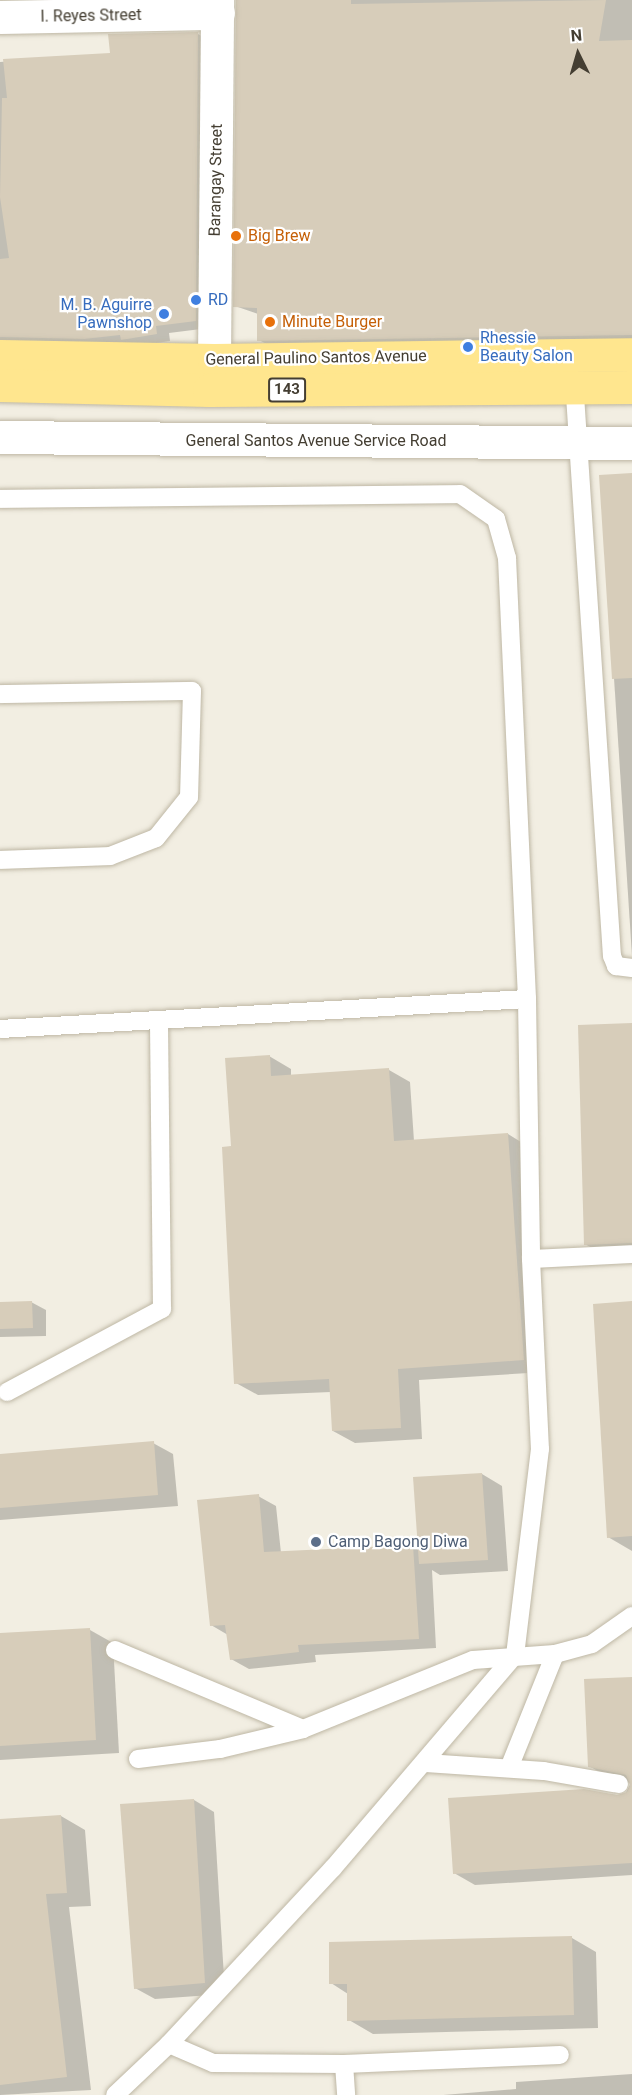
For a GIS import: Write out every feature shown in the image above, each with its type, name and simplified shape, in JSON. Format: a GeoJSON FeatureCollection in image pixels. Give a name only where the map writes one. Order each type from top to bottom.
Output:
{"type":"FeatureCollection","features":[{"type":"Feature","properties":{"kind":"main road","name":"General Paulino Santos Avenue"},"geometry":{"type":"LineString","coordinates":[[0,356],[214,360],[632,354]]}},
{"type":"Feature","properties":{"kind":"main road","name":"General Paulino Santos Avenue"},"geometry":{"type":"LineString","coordinates":[[0,385],[209,390],[632,387]]}},
{"type":"Feature","properties":{"kind":"street","name":"I. Reyes Street"},"geometry":{"type":"LineString","coordinates":[[7,12],[218,6]]}},
{"type":"Feature","properties":{"kind":"street","name":"Barangay Street"},"geometry":{"type":"LineString","coordinates":[[214,360],[218,6]]}},
{"type":"Feature","properties":{"kind":"street","name":"General Santos Avenue Service Road"},"geometry":{"type":"LineString","coordinates":[[0,437],[632,443]]}},
{"type":"Feature","properties":{"kind":"lane"},"geometry":{"type":"LineString","coordinates":[[573,354],[612,956],[616,966],[632,968]]}},
{"type":"Feature","properties":{"kind":"lane"},"geometry":{"type":"LineString","coordinates":[[0,499],[460,494],[496,519],[507,558],[527,999],[531,1259],[540,1449],[515,1655],[426,1763],[169,2044],[115,2095]]}},
{"type":"Feature","properties":{"kind":"lane"},"geometry":{"type":"LineString","coordinates":[[0,694],[192,691],[189,796],[156,838],[110,856],[0,860]]}},
{"type":"Feature","properties":{"kind":"lane"},"geometry":{"type":"LineString","coordinates":[[0,1029],[527,999]]}},
{"type":"Feature","properties":{"kind":"lane"},"geometry":{"type":"LineString","coordinates":[[7,1392],[162,1309],[159,1020]]}},
{"type":"Feature","properties":{"kind":"lane"},"geometry":{"type":"LineString","coordinates":[[531,1259],[632,1254]]}},
{"type":"Feature","properties":{"kind":"lane"},"geometry":{"type":"LineString","coordinates":[[138,1759],[220,1749],[303,1729],[473,1660],[515,1655],[555,1654],[592,1644],[632,1616]]}},
{"type":"Feature","properties":{"kind":"lane"},"geometry":{"type":"LineString","coordinates":[[115,1650],[303,1729]]}},
{"type":"Feature","properties":{"kind":"lane"},"geometry":{"type":"LineString","coordinates":[[509,1768],[555,1654]]}},
{"type":"Feature","properties":{"kind":"lane"},"geometry":{"type":"LineString","coordinates":[[426,1763],[509,1768],[619,1784]]}},
{"type":"Feature","properties":{"kind":"lane"},"geometry":{"type":"LineString","coordinates":[[169,2044],[213,2063],[344,2064],[560,2055]]}},
{"type":"Feature","properties":{"kind":"lane"},"geometry":{"type":"LineString","coordinates":[[344,2064],[346,2095]]}},
{"type":"Feature","properties":{"kind":"building"},"geometry":{"type":"Polygon","coordinates":[[[236,0],[351,0],[351,4],[606,0],[599,41],[632,40],[632,335],[257,341],[257,308],[233,307],[236,0]]]}},
{"type":"Feature","properties":{"kind":"building"},"geometry":{"type":"Polygon","coordinates":[[[198,32],[196,321],[156,326],[157,334],[121,340],[120,335],[84,339],[0,337],[0,259],[9,258],[0,197],[2,98],[7,98],[3,59],[110,53],[108,34],[198,32]]]}},
{"type":"Feature","properties":{"kind":"building"},"geometry":{"type":"Polygon","coordinates":[[[632,473],[632,678],[612,679],[599,475],[632,473]]]}},
{"type":"Feature","properties":{"kind":"building"},"geometry":{"type":"Polygon","coordinates":[[[632,1023],[632,1243],[584,1245],[578,1025],[632,1023]]]}},
{"type":"Feature","properties":{"kind":"building"},"geometry":{"type":"Polygon","coordinates":[[[270,1055],[271,1076],[389,1068],[394,1141],[508,1133],[524,1360],[398,1369],[401,1428],[332,1431],[329,1379],[234,1384],[222,1147],[231,1146],[225,1058],[270,1055]]]}},
{"type":"Feature","properties":{"kind":"building"},"geometry":{"type":"Polygon","coordinates":[[[32,1301],[33,1328],[0,1329],[0,1302],[32,1301]]]}},
{"type":"Feature","properties":{"kind":"building"},"geometry":{"type":"Polygon","coordinates":[[[632,1301],[632,1536],[607,1538],[593,1304],[632,1301]]]}},
{"type":"Feature","properties":{"kind":"building"},"geometry":{"type":"Polygon","coordinates":[[[154,1441],[158,1495],[0,1508],[0,1454],[154,1441]]]}},
{"type":"Feature","properties":{"kind":"building"},"geometry":{"type":"Polygon","coordinates":[[[482,1473],[488,1560],[419,1564],[413,1477],[482,1473]]]}},
{"type":"Feature","properties":{"kind":"building"},"geometry":{"type":"Polygon","coordinates":[[[259,1494],[264,1552],[413,1545],[419,1639],[298,1645],[299,1652],[230,1660],[225,1625],[210,1626],[197,1500],[259,1494]]]}},
{"type":"Feature","properties":{"kind":"building"},"geometry":{"type":"Polygon","coordinates":[[[90,1628],[96,1740],[0,1746],[0,1633],[90,1628]]]}},
{"type":"Feature","properties":{"kind":"building"},"geometry":{"type":"Polygon","coordinates":[[[632,1677],[632,1863],[453,1874],[448,1798],[584,1789],[617,1795],[627,1792],[630,1785],[626,1775],[588,1767],[584,1679],[632,1677]]]}},
{"type":"Feature","properties":{"kind":"building"},"geometry":{"type":"Polygon","coordinates":[[[194,1799],[205,1983],[134,1989],[120,1804],[194,1799]]]}},
{"type":"Feature","properties":{"kind":"building"},"geometry":{"type":"Polygon","coordinates":[[[61,1815],[67,1893],[46,1894],[67,2077],[0,2085],[0,1819],[61,1815]]]}},
{"type":"Feature","properties":{"kind":"building"},"geometry":{"type":"Polygon","coordinates":[[[572,1936],[574,2015],[347,2021],[347,1984],[329,1984],[329,1942],[572,1936]]]}},
{"type":"Feature","properties":{"kind":"place","name":"Big Brew"},"geometry":{"type":"Point","coordinates":[236,236]}},
{"type":"Feature","properties":{"kind":"place","name":"RD"},"geometry":{"type":"Point","coordinates":[196,300]}},
{"type":"Feature","properties":{"kind":"place","name":"M. B. Aguirre Pawnshop"},"geometry":{"type":"Point","coordinates":[164,314]}},
{"type":"Feature","properties":{"kind":"place","name":"Minute Burger"},"geometry":{"type":"Point","coordinates":[270,322]}},
{"type":"Feature","properties":{"kind":"place","name":"Rhessie Beauty Salon"},"geometry":{"type":"Point","coordinates":[468,347]}},
{"type":"Feature","properties":{"kind":"place","name":"Camp Bagong Diwa"},"geometry":{"type":"Point","coordinates":[316,1542]}}]}
